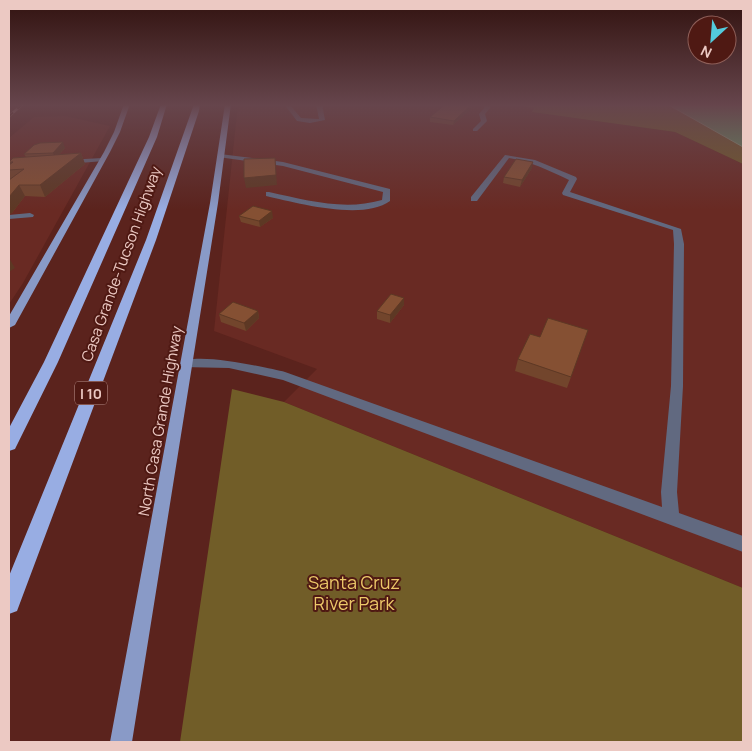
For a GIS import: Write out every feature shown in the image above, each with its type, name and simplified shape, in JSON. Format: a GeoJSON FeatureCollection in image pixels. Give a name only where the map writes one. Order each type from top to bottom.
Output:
{"type":"FeatureCollection","features":[{"type":"Feature","properties":{"kind":"highway","name":"Casa Grande-Tucson Highway"},"geometry":{"type":"LineString","coordinates":[[9,444],[51,362],[153,139]]}},
{"type":"Feature","properties":{"kind":"highway","name":"Casa Grande-Tucson Highway"},"geometry":{"type":"LineString","coordinates":[[9,603],[151,240],[185,139]]}},
{"type":"Feature","properties":{"kind":"main road"},"geometry":{"type":"LineString","coordinates":[[9,325],[12,313],[113,139]]}},
{"type":"Feature","properties":{"kind":"main road","name":"North Casa Grande Highway"},"geometry":{"type":"LineString","coordinates":[[120,742],[186,364],[223,139]]}},
{"type":"Feature","properties":{"kind":"street"},"geometry":{"type":"LineString","coordinates":[[95,152],[104,156]]}},
{"type":"Feature","properties":{"kind":"street"},"geometry":{"type":"LineString","coordinates":[[59,162],[104,156]]}},
{"type":"Feature","properties":{"kind":"street"},"geometry":{"type":"LineString","coordinates":[[220,156],[242,157],[318,173],[387,191],[386,201],[359,208],[322,206],[268,194]]}},
{"type":"Feature","properties":{"kind":"street"},"geometry":{"type":"LineString","coordinates":[[474,199],[507,156],[515,157],[549,168],[573,179],[566,193],[677,229],[679,244],[677,386],[669,492],[671,518]]}},
{"type":"Feature","properties":{"kind":"street"},"geometry":{"type":"LineString","coordinates":[[9,217],[30,215]]}},
{"type":"Feature","properties":{"kind":"street"},"geometry":{"type":"LineString","coordinates":[[186,364],[229,364],[285,376],[743,544]]}},
{"type":"Feature","properties":{"kind":"shaded area"},"geometry":{"type":"Polygon","coordinates":[[[9,139],[103,139],[23,283],[9,304],[9,139]]]}},
{"type":"Feature","properties":{"kind":"shaded area"},"geometry":{"type":"Polygon","coordinates":[[[234,139],[690,139],[743,164],[743,588],[284,402],[317,369],[214,331],[234,139]]]}},
{"type":"Feature","properties":{"kind":"shaded area"},"geometry":{"type":"Polygon","coordinates":[[[729,139],[743,139],[743,147],[729,139]]]}},
{"type":"Feature","properties":{"kind":"green space"},"geometry":{"type":"Polygon","coordinates":[[[690,139],[743,139],[743,164],[690,139]]]}},
{"type":"Feature","properties":{"kind":"green space","name":"Santa Cruz River Park"},"geometry":{"type":"Polygon","coordinates":[[[232,389],[284,402],[743,588],[743,742],[180,742],[232,389]]]}},
{"type":"Feature","properties":{"kind":"building"},"geometry":{"type":"Polygon","coordinates":[[[63,142],[53,153],[24,154],[34,145],[40,143],[63,142]]]}},
{"type":"Feature","properties":{"kind":"building"},"geometry":{"type":"Polygon","coordinates":[[[81,153],[40,185],[19,185],[9,197],[9,180],[24,169],[9,170],[9,165],[13,162],[9,162],[13,158],[81,153]]]}},
{"type":"Feature","properties":{"kind":"building"},"geometry":{"type":"Polygon","coordinates":[[[275,158],[276,175],[244,178],[244,159],[275,158]]]}},
{"type":"Feature","properties":{"kind":"building"},"geometry":{"type":"Polygon","coordinates":[[[516,159],[533,162],[522,180],[504,177],[516,159]]]}},
{"type":"Feature","properties":{"kind":"building"},"geometry":{"type":"Polygon","coordinates":[[[253,206],[272,211],[259,221],[239,216],[253,206]]]}},
{"type":"Feature","properties":{"kind":"building"},"geometry":{"type":"Polygon","coordinates":[[[391,294],[404,298],[390,315],[377,311],[391,294]]]}},
{"type":"Feature","properties":{"kind":"building"},"geometry":{"type":"Polygon","coordinates":[[[233,302],[258,311],[244,323],[219,314],[233,302]]]}},
{"type":"Feature","properties":{"kind":"building"},"geometry":{"type":"Polygon","coordinates":[[[548,318],[588,330],[571,377],[518,359],[530,334],[540,337],[548,318]]]}}]}
